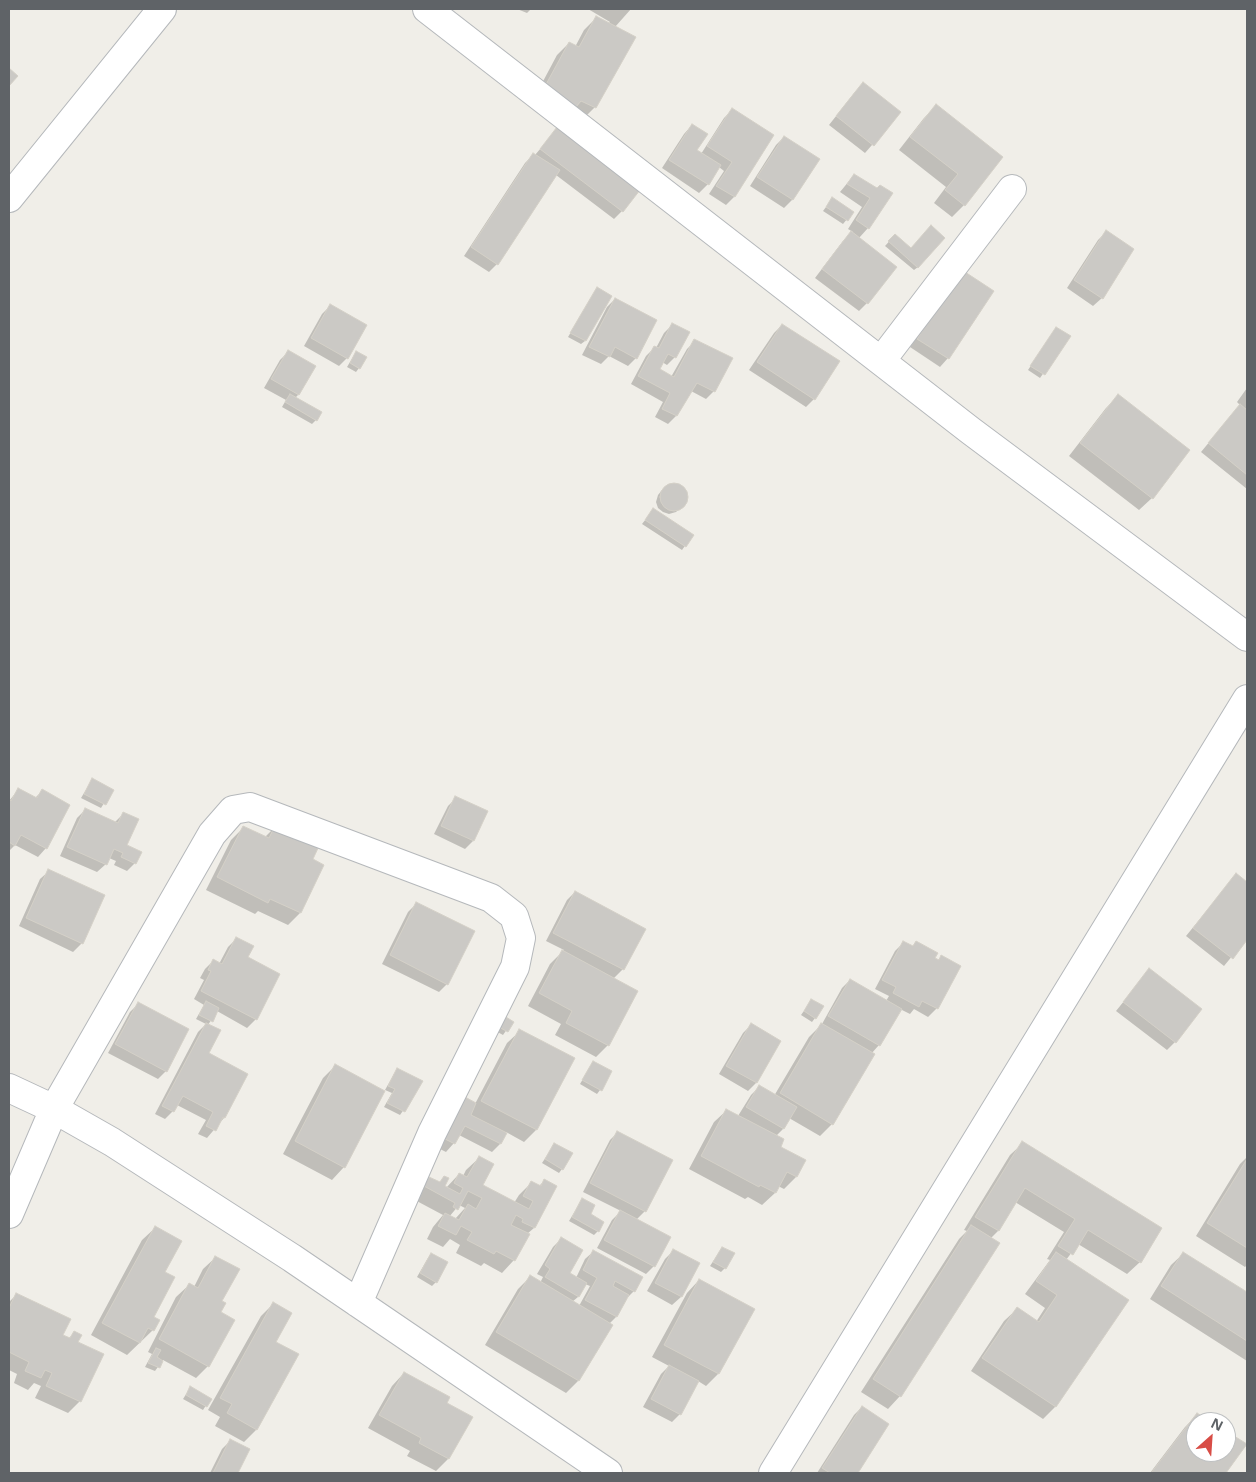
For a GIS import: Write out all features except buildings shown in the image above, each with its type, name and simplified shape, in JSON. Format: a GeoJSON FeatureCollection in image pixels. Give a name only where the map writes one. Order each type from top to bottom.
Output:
{"type":"FeatureCollection","features":[{"type":"Feature","properties":{"kind":"street"},"geometry":{"type":"LineString","coordinates":[[9,198],[162,9]]}},
{"type":"Feature","properties":{"kind":"street"},"geometry":{"type":"LineString","coordinates":[[427,9],[972,431],[1247,637]]}},
{"type":"Feature","properties":{"kind":"street"},"geometry":{"type":"LineString","coordinates":[[881,361],[1012,189]]}},
{"type":"Feature","properties":{"kind":"street"},"geometry":{"type":"LineString","coordinates":[[773,1473],[1247,698]]}},
{"type":"Feature","properties":{"kind":"street"},"geometry":{"type":"LineString","coordinates":[[9,1214],[54,1110],[212,834],[233,810],[250,807],[491,898],[514,916],[522,938],[515,967],[432,1133],[358,1303]]}},
{"type":"Feature","properties":{"kind":"street"},"geometry":{"type":"LineString","coordinates":[[9,1088],[54,1110],[120,1147],[358,1303],[608,1473]]}}]}
